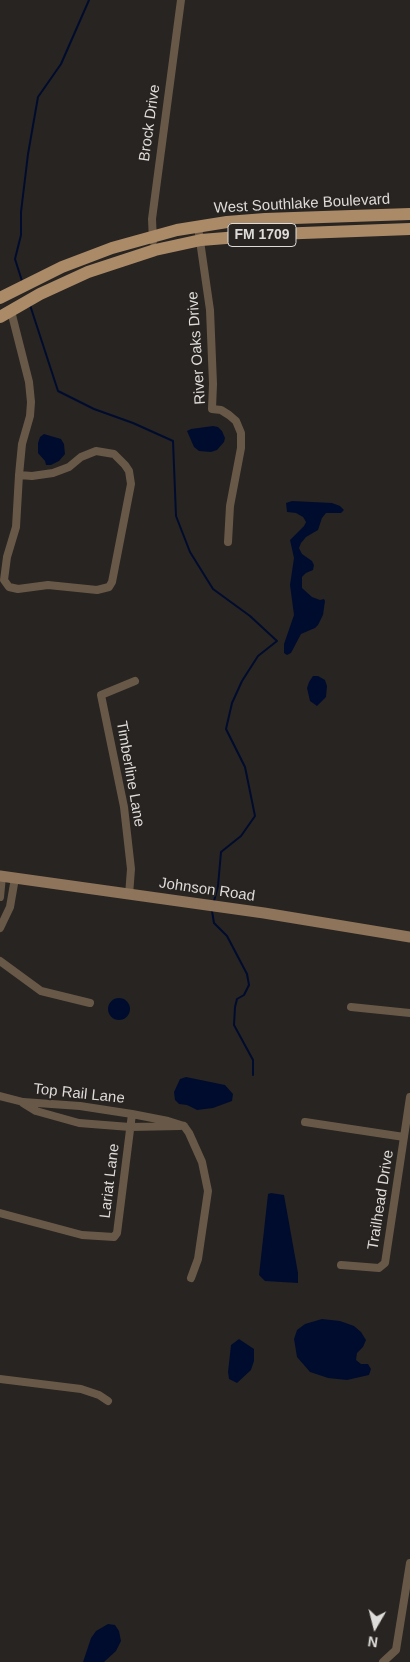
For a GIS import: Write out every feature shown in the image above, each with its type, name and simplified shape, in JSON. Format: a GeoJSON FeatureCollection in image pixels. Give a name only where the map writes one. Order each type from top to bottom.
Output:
{"type":"FeatureCollection","features":[{"type":"Feature","properties":{"kind":"main road","name":"West Southlake Boulevard"},"geometry":{"type":"LineString","coordinates":[[5,296],[39,277],[62,267],[106,250],[151,236],[198,227],[265,219],[410,214]]}},
{"type":"Feature","properties":{"kind":"main road","name":"West Southlake Boulevard"},"geometry":{"type":"LineString","coordinates":[[9,312],[40,294],[88,272],[155,250],[201,240],[276,234],[410,229]]}},
{"type":"Feature","properties":{"kind":"street","name":"Brock Drive"},"geometry":{"type":"LineString","coordinates":[[155,250],[151,236],[152,219],[181,0]]}},
{"type":"Feature","properties":{"kind":"street","name":"River Oaks Drive"},"geometry":{"type":"LineString","coordinates":[[198,227],[210,310],[213,384],[212,409],[221,410],[236,421],[240,427],[242,441],[231,495],[228,542]]}},
{"type":"Feature","properties":{"kind":"street"},"geometry":{"type":"LineString","coordinates":[[9,312],[27,373],[31,396],[31,410],[22,444],[19,475],[16,527],[7,557],[4,576],[6,584],[13,589],[48,585],[97,590],[109,587],[112,582],[131,484],[126,466],[114,454],[96,451],[81,457],[69,466],[54,473],[32,476],[19,475]]}},
{"type":"Feature","properties":{"kind":"street","name":"Timberline Lane"},"geometry":{"type":"LineString","coordinates":[[129,895],[131,869],[124,807],[101,696],[135,681]]}},
{"type":"Feature","properties":{"kind":"street"},"geometry":{"type":"LineString","coordinates":[[0,896],[1,876]]}},
{"type":"Feature","properties":{"kind":"street","name":"Johnson Road"},"geometry":{"type":"LineString","coordinates":[[1,876],[222,907],[410,937]]}},
{"type":"Feature","properties":{"kind":"street"},"geometry":{"type":"LineString","coordinates":[[1,925],[10,906],[15,878]]}},
{"type":"Feature","properties":{"kind":"street"},"geometry":{"type":"LineString","coordinates":[[0,910],[1,925]]}},
{"type":"Feature","properties":{"kind":"street"},"geometry":{"type":"LineString","coordinates":[[0,961],[41,991],[90,1003]]}},
{"type":"Feature","properties":{"kind":"street"},"geometry":{"type":"LineString","coordinates":[[351,1007],[410,1014]]}},
{"type":"Feature","properties":{"kind":"street","name":"Top Rail Lane"},"geometry":{"type":"LineString","coordinates":[[0,1096],[23,1102],[80,1106],[132,1114],[168,1120],[184,1126]]}},
{"type":"Feature","properties":{"kind":"street","name":"Trailhead Drive"},"geometry":{"type":"LineString","coordinates":[[340,1265],[379,1268],[385,1263],[410,1096]]}},
{"type":"Feature","properties":{"kind":"street","name":"Top Rail Lane"},"geometry":{"type":"LineString","coordinates":[[23,1102],[36,1111],[79,1124],[130,1127],[184,1126]]}},
{"type":"Feature","properties":{"kind":"street","name":"Top Rail Lane"},"geometry":{"type":"LineString","coordinates":[[130,1127],[132,1114]]}},
{"type":"Feature","properties":{"kind":"street"},"geometry":{"type":"LineString","coordinates":[[305,1122],[404,1137]]}},
{"type":"Feature","properties":{"kind":"street"},"geometry":{"type":"LineString","coordinates":[[184,1126],[202,1162],[208,1191],[198,1259],[191,1278]]}},
{"type":"Feature","properties":{"kind":"street","name":"Lariat Lane"},"geometry":{"type":"LineString","coordinates":[[0,1213],[82,1235],[114,1237],[117,1233],[130,1127]]}},
{"type":"Feature","properties":{"kind":"street"},"geometry":{"type":"LineString","coordinates":[[0,1379],[81,1389],[92,1392],[108,1401]]}},
{"type":"Feature","properties":{"kind":"street"},"geometry":{"type":"LineString","coordinates":[[382,1662],[396,1650],[410,1563]]}},
{"type":"Feature","properties":{"kind":"water"},"geometry":{"type":"Polygon","coordinates":[[[213,426],[218,427],[222,431],[225,438],[224,442],[217,450],[211,452],[199,451],[194,447],[187,431],[213,426]]]}},
{"type":"Feature","properties":{"kind":"water"},"geometry":{"type":"Polygon","coordinates":[[[44,434],[61,439],[64,444],[65,454],[59,461],[51,465],[46,465],[38,453],[38,443],[40,437],[44,434]]]}},
{"type":"Feature","properties":{"kind":"water"},"geometry":{"type":"Polygon","coordinates":[[[292,501],[332,503],[344,510],[341,513],[326,513],[318,530],[306,537],[299,548],[302,554],[312,561],[314,565],[313,570],[302,577],[302,588],[312,597],[320,600],[324,599],[325,601],[323,615],[318,625],[301,634],[291,653],[287,655],[284,653],[284,644],[294,615],[290,585],[294,558],[290,540],[306,522],[303,517],[296,513],[287,512],[286,503],[292,501]]]}},
{"type":"Feature","properties":{"kind":"water"},"geometry":{"type":"Polygon","coordinates":[[[313,676],[318,676],[325,680],[327,686],[326,697],[317,706],[310,701],[307,688],[313,676]]]}},
{"type":"Feature","properties":{"kind":"water"},"geometry":{"type":"Polygon","coordinates":[[[119,998],[127,1001],[130,1009],[127,1017],[119,1020],[111,1017],[108,1009],[111,1001],[119,998]]]}},
{"type":"Feature","properties":{"kind":"water"},"geometry":{"type":"Polygon","coordinates":[[[186,1077],[225,1085],[233,1094],[232,1101],[213,1108],[197,1110],[187,1105],[179,1104],[175,1100],[174,1092],[180,1079],[186,1077]]]}},
{"type":"Feature","properties":{"kind":"water"},"geometry":{"type":"Polygon","coordinates":[[[268,1194],[284,1195],[298,1273],[298,1283],[265,1281],[259,1275],[268,1194]]]}},
{"type":"Feature","properties":{"kind":"water"},"geometry":{"type":"Polygon","coordinates":[[[322,1319],[340,1321],[354,1326],[361,1332],[366,1340],[363,1347],[357,1353],[356,1360],[361,1364],[368,1364],[371,1369],[369,1375],[347,1380],[328,1378],[310,1372],[297,1357],[294,1339],[297,1330],[305,1324],[322,1319]]]}},
{"type":"Feature","properties":{"kind":"water"},"geometry":{"type":"Polygon","coordinates":[[[239,1339],[254,1349],[254,1361],[251,1370],[237,1383],[229,1379],[228,1372],[231,1345],[239,1339]]]}},
{"type":"Feature","properties":{"kind":"water"},"geometry":{"type":"Polygon","coordinates":[[[108,1624],[115,1625],[119,1631],[121,1641],[116,1651],[104,1662],[83,1662],[91,1638],[96,1631],[108,1624]]]}},
{"type":"Feature","properties":{"kind":"waterway"},"geometry":{"type":"LineString","coordinates":[[22,281],[15,259],[21,235],[21,212],[28,154],[38,97],[61,64],[89,0]]}},
{"type":"Feature","properties":{"kind":"waterway"},"geometry":{"type":"LineString","coordinates":[[30,305],[58,391],[94,409],[133,423],[173,441],[176,516],[190,552],[213,589],[250,616],[277,641],[258,656],[242,681],[232,703],[226,729],[245,767],[255,816],[241,836],[221,852],[218,886],[214,901]]}},
{"type":"Feature","properties":{"kind":"waterway"},"geometry":{"type":"LineString","coordinates":[[212,911],[214,923],[227,936],[247,974],[249,985],[244,995],[237,999],[234,1025],[253,1060],[253,1075]]}}]}
